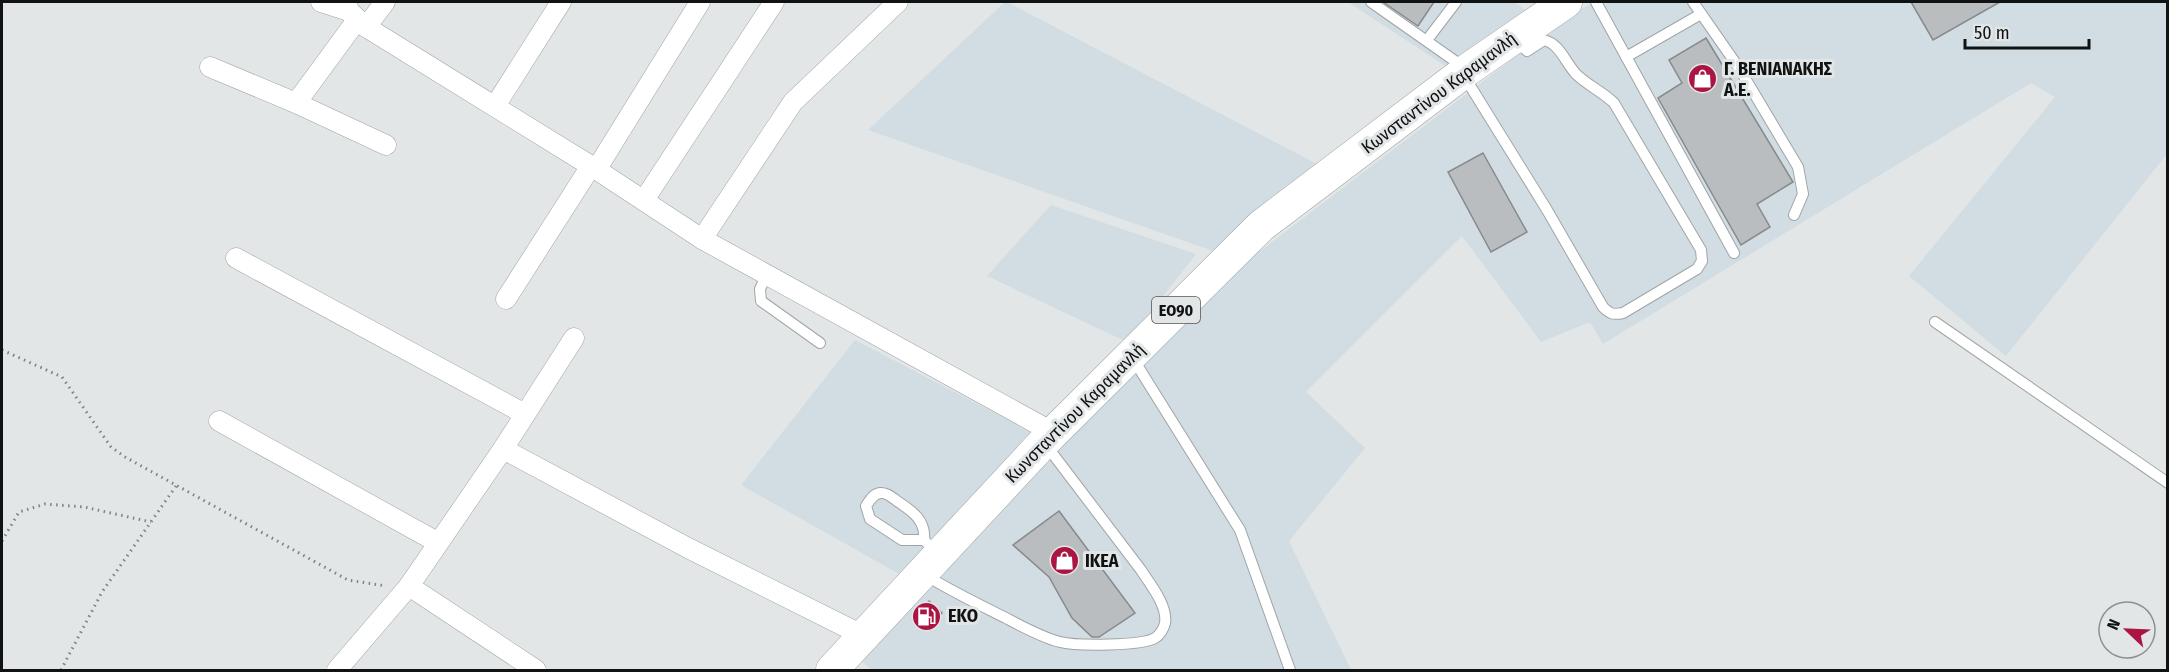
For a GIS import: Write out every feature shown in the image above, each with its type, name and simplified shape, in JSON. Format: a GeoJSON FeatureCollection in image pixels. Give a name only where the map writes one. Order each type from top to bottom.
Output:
{"type":"FeatureCollection","features":[{"type":"Feature","properties":{"kind":"main road","name":"Κωνσταντίνου Καραμανλή"},"geometry":{"type":"LineString","coordinates":[[839,668],[928,555],[1132,357],[1261,226],[1465,73],[1566,2]]}},
{"type":"Feature","properties":{"kind":"street"},"geometry":{"type":"LineString","coordinates":[[321,2],[355,15],[702,239],[1049,438]]}},
{"type":"Feature","properties":{"kind":"street"},"geometry":{"type":"LineString","coordinates":[[296,103],[355,15],[385,2]]}},
{"type":"Feature","properties":{"kind":"street"},"geometry":{"type":"LineString","coordinates":[[495,106],[561,2]]}},
{"type":"Feature","properties":{"kind":"street"},"geometry":{"type":"LineString","coordinates":[[506,299],[594,168],[700,2]]}},
{"type":"Feature","properties":{"kind":"street"},"geometry":{"type":"LineString","coordinates":[[644,200],[774,2]]}},
{"type":"Feature","properties":{"kind":"street"},"geometry":{"type":"LineString","coordinates":[[702,239],[793,102],[898,2]]}},
{"type":"Feature","properties":{"kind":"street"},"geometry":{"type":"LineString","coordinates":[[210,67],[296,103],[386,145]]}},
{"type":"Feature","properties":{"kind":"street"},"geometry":{"type":"LineString","coordinates":[[236,258],[525,414]]}},
{"type":"Feature","properties":{"kind":"street"},"geometry":{"type":"LineString","coordinates":[[337,670],[409,585],[574,338]]}},
{"type":"Feature","properties":{"kind":"street"},"geometry":{"type":"LineString","coordinates":[[219,420],[437,542]]}},
{"type":"Feature","properties":{"kind":"street"},"geometry":{"type":"LineString","coordinates":[[502,449],[688,548],[864,636]]}},
{"type":"Feature","properties":{"kind":"street"},"geometry":{"type":"LineString","coordinates":[[409,585],[536,670]]}},
{"type":"Feature","properties":{"kind":"lane"},"geometry":{"type":"LineString","coordinates":[[1371,2],[1427,40],[1465,73],[1603,307],[1614,315],[1623,313],[1697,269],[1703,256],[1701,250],[1614,103],[1604,92],[1577,75],[1557,47],[1550,42],[1544,40],[1527,51],[1514,38]]}},
{"type":"Feature","properties":{"kind":"lane"},"geometry":{"type":"LineString","coordinates":[[1427,40],[1456,2]]}},
{"type":"Feature","properties":{"kind":"lane"},"geometry":{"type":"LineString","coordinates":[[1596,2],[1734,253]]}},
{"type":"Feature","properties":{"kind":"lane"},"geometry":{"type":"LineString","coordinates":[[1693,2],[1739,68],[1798,167],[1803,194],[1794,215]]}},
{"type":"Feature","properties":{"kind":"lane"},"geometry":{"type":"LineString","coordinates":[[1626,57],[1701,14]]}},
{"type":"Feature","properties":{"kind":"lane"},"geometry":{"type":"LineString","coordinates":[[766,276],[760,289],[761,301],[820,343]]}},
{"type":"Feature","properties":{"kind":"lane"},"geometry":{"type":"LineString","coordinates":[[1935,322],[2168,483]]}},
{"type":"Feature","properties":{"kind":"lane"},"geometry":{"type":"LineString","coordinates":[[1132,357],[1240,530],[1290,670]]}},
{"type":"Feature","properties":{"kind":"lane"},"geometry":{"type":"LineString","coordinates":[[928,555],[924,531],[915,513],[886,493],[879,492],[872,496],[866,506],[870,519],[928,555],[974,602],[1041,636],[1079,645],[1142,641],[1155,638],[1161,633],[1166,622],[1163,608],[1146,579],[1049,438]]}},
{"type":"Feature","properties":{"kind":"path"},"geometry":{"type":"LineString","coordinates":[[2,350],[62,377],[111,447],[176,486],[348,580],[378,586],[409,585]]}},
{"type":"Feature","properties":{"kind":"path"},"geometry":{"type":"LineString","coordinates":[[61,670],[102,592],[176,486]]}},
{"type":"Feature","properties":{"kind":"path"},"geometry":{"type":"LineString","coordinates":[[2,541],[20,512],[45,504],[84,507],[151,522]]}},
{"type":"Feature","properties":{"kind":"shaded area"},"geometry":{"type":"Polygon","coordinates":[[[1005,2],[1319,165],[1213,251],[868,130],[1005,2]]]}},
{"type":"Feature","properties":{"kind":"shaded area"},"geometry":{"type":"Polygon","coordinates":[[[1348,2],[1513,2],[1526,10],[1450,69],[1348,2]]]}},
{"type":"Feature","properties":{"kind":"shaded area"},"geometry":{"type":"Polygon","coordinates":[[[1596,2],[2167,2],[2167,154],[2006,356],[1909,276],[2055,97],[2031,83],[1603,344],[1590,322],[1541,342],[1462,236],[1306,392],[1365,448],[1289,541],[1351,670],[872,670],[856,656],[1205,293],[1574,12],[1596,2]]]}},
{"type":"Feature","properties":{"kind":"shaded area"},"geometry":{"type":"Polygon","coordinates":[[[1051,205],[1196,254],[1127,342],[987,276],[1051,205]]]}},
{"type":"Feature","properties":{"kind":"shaded area"},"geometry":{"type":"Polygon","coordinates":[[[855,340],[1033,433],[901,575],[741,485],[855,340]]]}},
{"type":"Feature","properties":{"kind":"building"},"geometry":{"type":"Polygon","coordinates":[[[1383,2],[1434,2],[1418,26],[1383,2]]]}},
{"type":"Feature","properties":{"kind":"building"},"geometry":{"type":"Polygon","coordinates":[[[1911,2],[2000,2],[1933,40],[1911,2]]]}},
{"type":"Feature","properties":{"kind":"building"},"geometry":{"type":"Polygon","coordinates":[[[1706,38],[1793,182],[1757,204],[1770,227],[1741,245],[1658,98],[1682,83],[1669,60],[1706,38]]]}},
{"type":"Feature","properties":{"kind":"building"},"geometry":{"type":"Polygon","coordinates":[[[1483,153],[1527,232],[1491,252],[1448,172],[1483,153]]]}},
{"type":"Feature","properties":{"kind":"building","name":"IKEA"},"geometry":{"type":"Polygon","coordinates":[[[1059,511],[1135,613],[1099,637],[1092,637],[1072,618],[1049,577],[1013,545],[1059,511]]]}},
{"type":"Feature","properties":{"kind":"building"},"geometry":{"type":"Polygon","coordinates":[[[929,601],[942,613],[926,630],[913,618],[929,601]]]}},
{"type":"Feature","properties":{"kind":"place","name":"Γ. ΒΕΝΙΑΝΑΚΗΣ A.E."},"geometry":{"type":"Point","coordinates":[1703,79]}},
{"type":"Feature","properties":{"kind":"place","name":"IKEA"},"geometry":{"type":"Point","coordinates":[1064,561]}},
{"type":"Feature","properties":{"kind":"place","name":"EKO"},"geometry":{"type":"Point","coordinates":[927,616]}}]}
